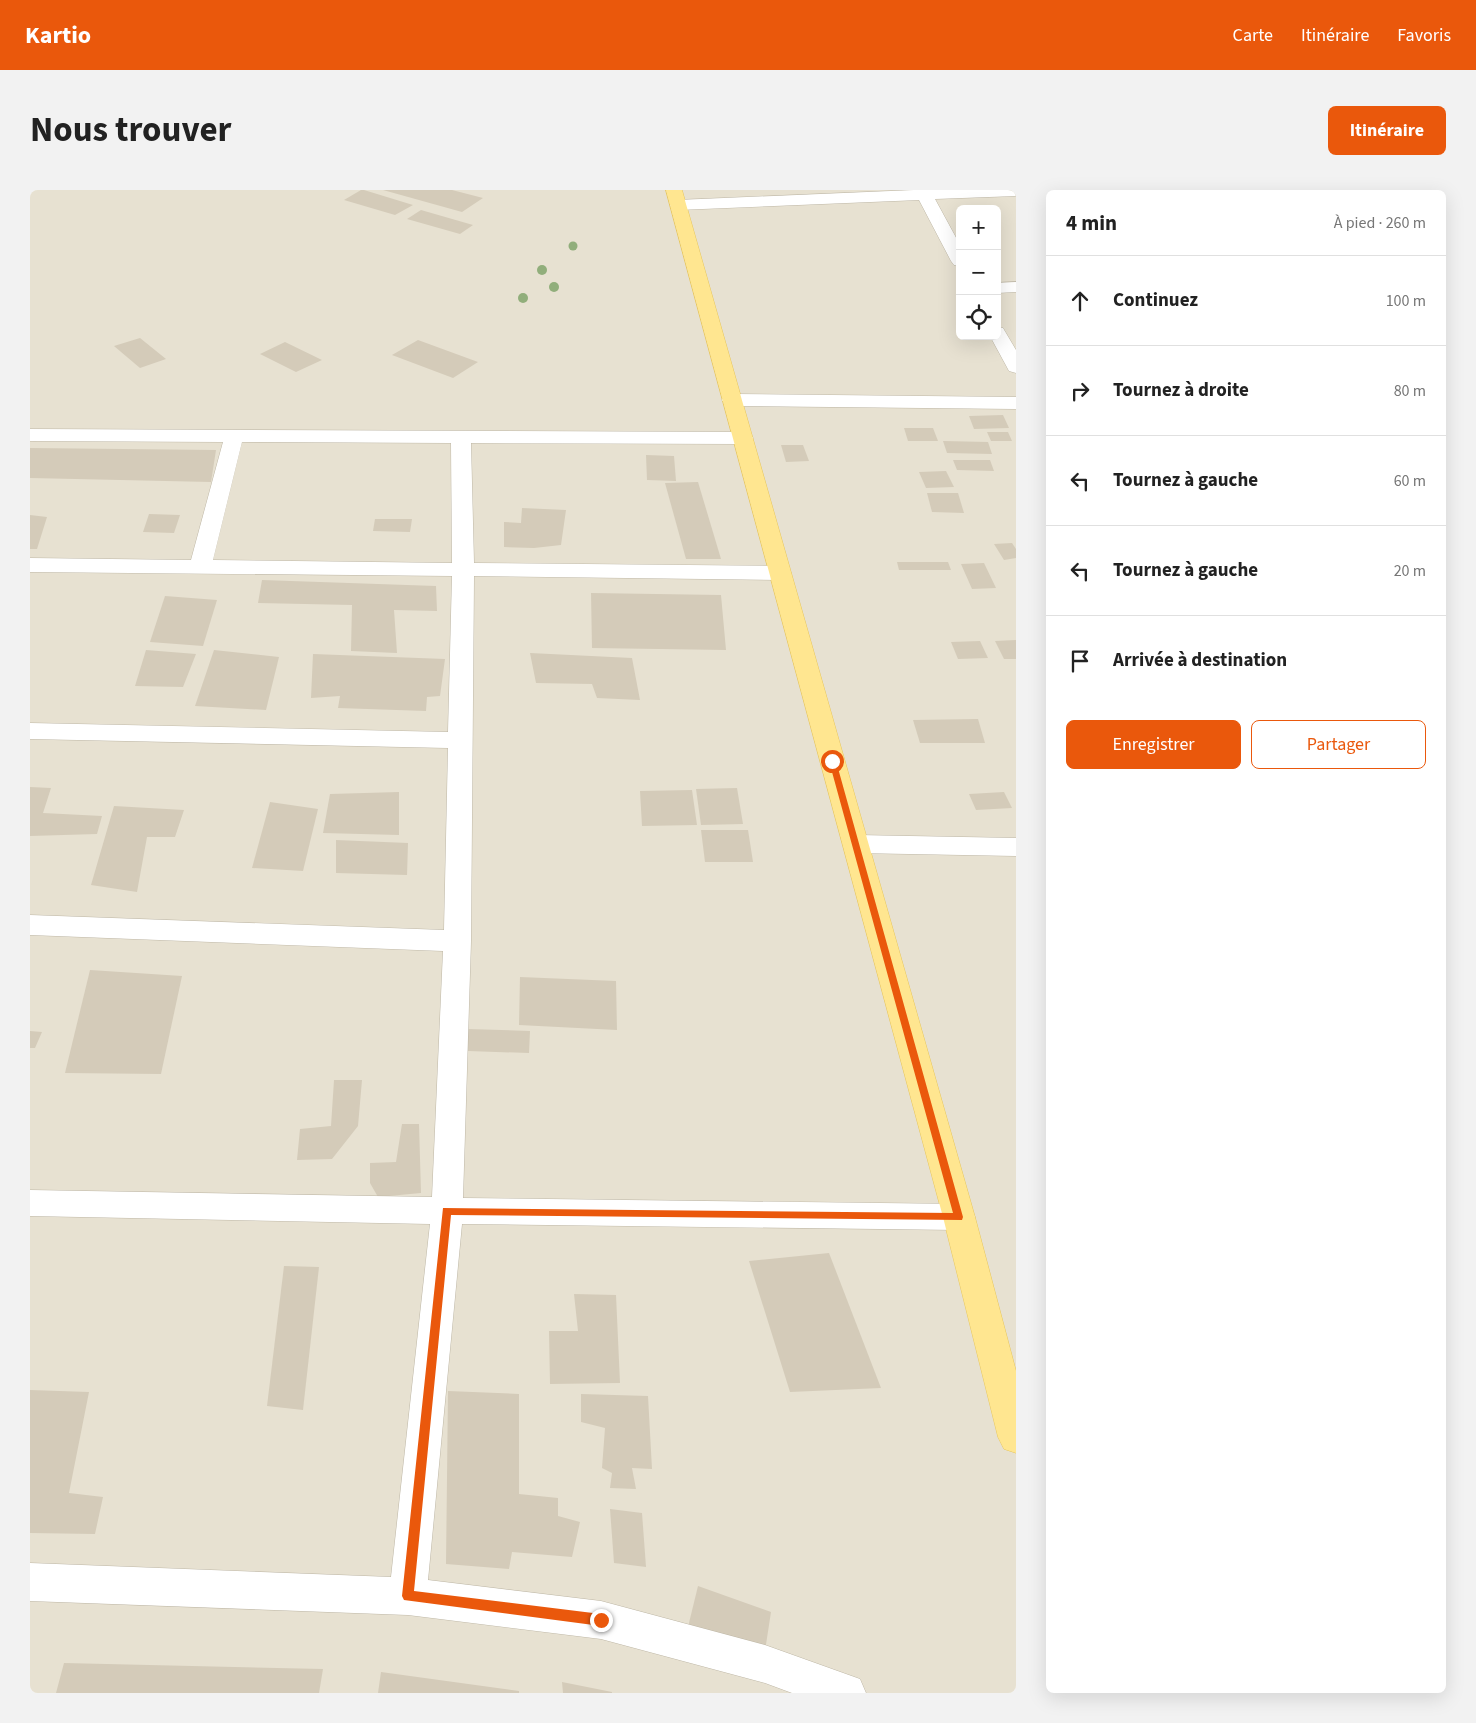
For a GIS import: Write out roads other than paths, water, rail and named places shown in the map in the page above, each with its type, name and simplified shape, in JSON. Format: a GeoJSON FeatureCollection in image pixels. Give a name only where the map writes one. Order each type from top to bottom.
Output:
{"type":"FeatureCollection","features":[{"type":"Feature","properties":{"kind":"main road"},"geometry":{"type":"LineString","coordinates":[[676,197],[959,1217],[1016,1437]]}},
{"type":"Feature","properties":{"kind":"street"},"geometry":{"type":"LineString","coordinates":[[676,197],[1016,191]]}},
{"type":"Feature","properties":{"kind":"street"},"geometry":{"type":"LineString","coordinates":[[924,193],[956,253]]}},
{"type":"Feature","properties":{"kind":"street"},"geometry":{"type":"LineString","coordinates":[[1001,288],[1016,287]]}},
{"type":"Feature","properties":{"kind":"street"},"geometry":{"type":"LineString","coordinates":[[1001,339],[1016,367]]}},
{"type":"Feature","properties":{"kind":"street"},"geometry":{"type":"LineString","coordinates":[[732,400],[1016,403]]}},
{"type":"Feature","properties":{"kind":"street"},"geometry":{"type":"LineString","coordinates":[[30,435],[743,438]]}},
{"type":"Feature","properties":{"kind":"street"},"geometry":{"type":"LineString","coordinates":[[200,567],[234,436]]}},
{"type":"Feature","properties":{"kind":"street"},"geometry":{"type":"LineString","coordinates":[[408,1596],[446,1211],[457,941],[463,570],[461,437]]}},
{"type":"Feature","properties":{"kind":"street"},"geometry":{"type":"LineString","coordinates":[[30,565],[780,573]]}},
{"type":"Feature","properties":{"kind":"street"},"geometry":{"type":"LineString","coordinates":[[30,731],[459,740]]}},
{"type":"Feature","properties":{"kind":"street"},"geometry":{"type":"LineString","coordinates":[[856,844],[1016,846]]}},
{"type":"Feature","properties":{"kind":"street"},"geometry":{"type":"LineString","coordinates":[[30,925],[457,941]]}},
{"type":"Feature","properties":{"kind":"street"},"geometry":{"type":"LineString","coordinates":[[30,1203],[446,1211],[959,1217]]}},
{"type":"Feature","properties":{"kind":"street"},"geometry":{"type":"LineString","coordinates":[[30,1582],[408,1596],[601,1620],[765,1664],[846,1693]]}}]}
